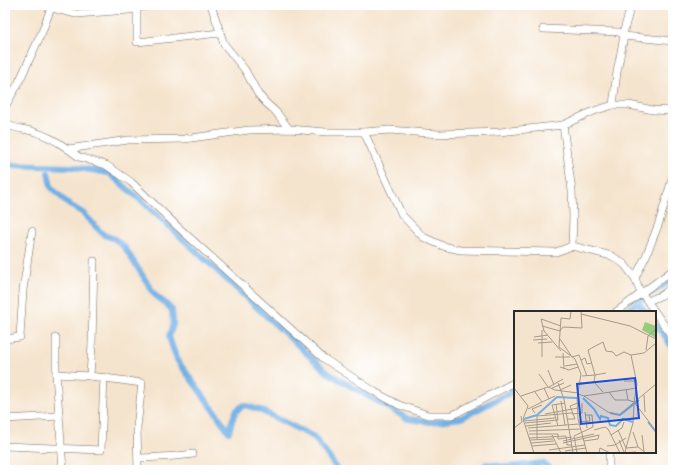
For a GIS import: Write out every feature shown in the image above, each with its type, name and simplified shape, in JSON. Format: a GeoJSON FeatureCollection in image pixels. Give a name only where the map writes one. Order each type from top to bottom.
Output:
{"type":"FeatureCollection","features":[{"type":"Feature","properties":{"kind":"street"},"geometry":{"type":"LineString","coordinates":[[5,108],[18,84],[52,7],[76,14],[130,10],[150,5]]}},
{"type":"Feature","properties":{"kind":"street"},"geometry":{"type":"LineString","coordinates":[[211,5],[224,44],[245,70],[258,94],[276,112],[289,130]]}},
{"type":"Feature","properties":{"kind":"street"},"geometry":{"type":"LineString","coordinates":[[613,105],[616,72],[623,35],[631,5]]}},
{"type":"Feature","properties":{"kind":"street"},"geometry":{"type":"LineString","coordinates":[[137,8],[137,42],[220,33]]}},
{"type":"Feature","properties":{"kind":"street"},"geometry":{"type":"LineString","coordinates":[[543,29],[619,32],[623,35],[673,41]]}},
{"type":"Feature","properties":{"kind":"street"},"geometry":{"type":"LineString","coordinates":[[68,149],[128,140],[184,139],[249,130],[326,132],[390,130],[439,134],[500,132],[562,125],[594,111],[613,105],[629,105],[653,110],[673,111]]}},
{"type":"Feature","properties":{"kind":"street"},"geometry":{"type":"LineString","coordinates":[[5,124],[33,131],[54,139],[79,157],[106,164],[132,182],[178,227],[323,358],[375,392],[399,405],[428,415],[453,415],[514,383]]}},
{"type":"Feature","properties":{"kind":"street"},"geometry":{"type":"LineString","coordinates":[[562,125],[572,191],[572,246]]}},
{"type":"Feature","properties":{"kind":"street"},"geometry":{"type":"LineString","coordinates":[[364,132],[402,215],[423,237],[443,246],[460,250],[556,252],[572,246],[612,256],[624,264],[635,278],[639,289],[655,311]]}},
{"type":"Feature","properties":{"kind":"street"},"geometry":{"type":"LineString","coordinates":[[635,278],[646,256],[659,223],[673,176]]}},
{"type":"Feature","properties":{"kind":"street"},"geometry":{"type":"LineString","coordinates":[[5,339],[20,337],[23,290],[32,231]]}},
{"type":"Feature","properties":{"kind":"street"},"geometry":{"type":"LineString","coordinates":[[90,376],[94,261]]}},
{"type":"Feature","properties":{"kind":"street"},"geometry":{"type":"LineString","coordinates":[[617,311],[673,270]]}},
{"type":"Feature","properties":{"kind":"street"},"geometry":{"type":"LineString","coordinates":[[648,301],[662,295],[673,286]]}},
{"type":"Feature","properties":{"kind":"street"},"geometry":{"type":"LineString","coordinates":[[656,313],[673,338]]}},
{"type":"Feature","properties":{"kind":"street"},"geometry":{"type":"LineString","coordinates":[[56,338],[56,374],[63,470]]}},
{"type":"Feature","properties":{"kind":"street"},"geometry":{"type":"LineString","coordinates":[[56,374],[104,377],[142,382],[137,427],[138,470]]}},
{"type":"Feature","properties":{"kind":"street"},"geometry":{"type":"LineString","coordinates":[[5,446],[101,450],[104,377]]}},
{"type":"Feature","properties":{"kind":"street"},"geometry":{"type":"LineString","coordinates":[[5,419],[59,416]]}},
{"type":"Feature","properties":{"kind":"street"},"geometry":{"type":"LineString","coordinates":[[609,453],[609,470]]}},
{"type":"Feature","properties":{"kind":"street"},"geometry":{"type":"LineString","coordinates":[[138,458],[193,454]]}},
{"type":"Feature","properties":{"kind":"waterway"},"geometry":{"type":"LineString","coordinates":[[5,165],[73,167],[109,173],[144,203],[328,373],[408,419],[431,422],[461,418],[514,391]]}},
{"type":"Feature","properties":{"kind":"waterway"},"geometry":{"type":"LineString","coordinates":[[48,173],[51,187],[68,204],[83,213],[104,235],[115,239],[125,248],[155,295],[172,310],[173,324],[169,337],[177,360],[229,432],[236,411],[244,405],[260,410],[314,437],[338,470]]}},
{"type":"Feature","properties":{"kind":"waterway"},"geometry":{"type":"LineString","coordinates":[[626,311],[637,302],[673,279]]}},
{"type":"Feature","properties":{"kind":"waterway"},"geometry":{"type":"LineString","coordinates":[[637,302],[645,311]]}},
{"type":"Feature","properties":{"kind":"waterway"},"geometry":{"type":"LineString","coordinates":[[656,325],[673,349]]}},
{"type":"Feature","properties":{"kind":"waterway"},"geometry":{"type":"LineString","coordinates":[[483,470],[486,464],[508,467],[543,463],[551,470]]}}]}
